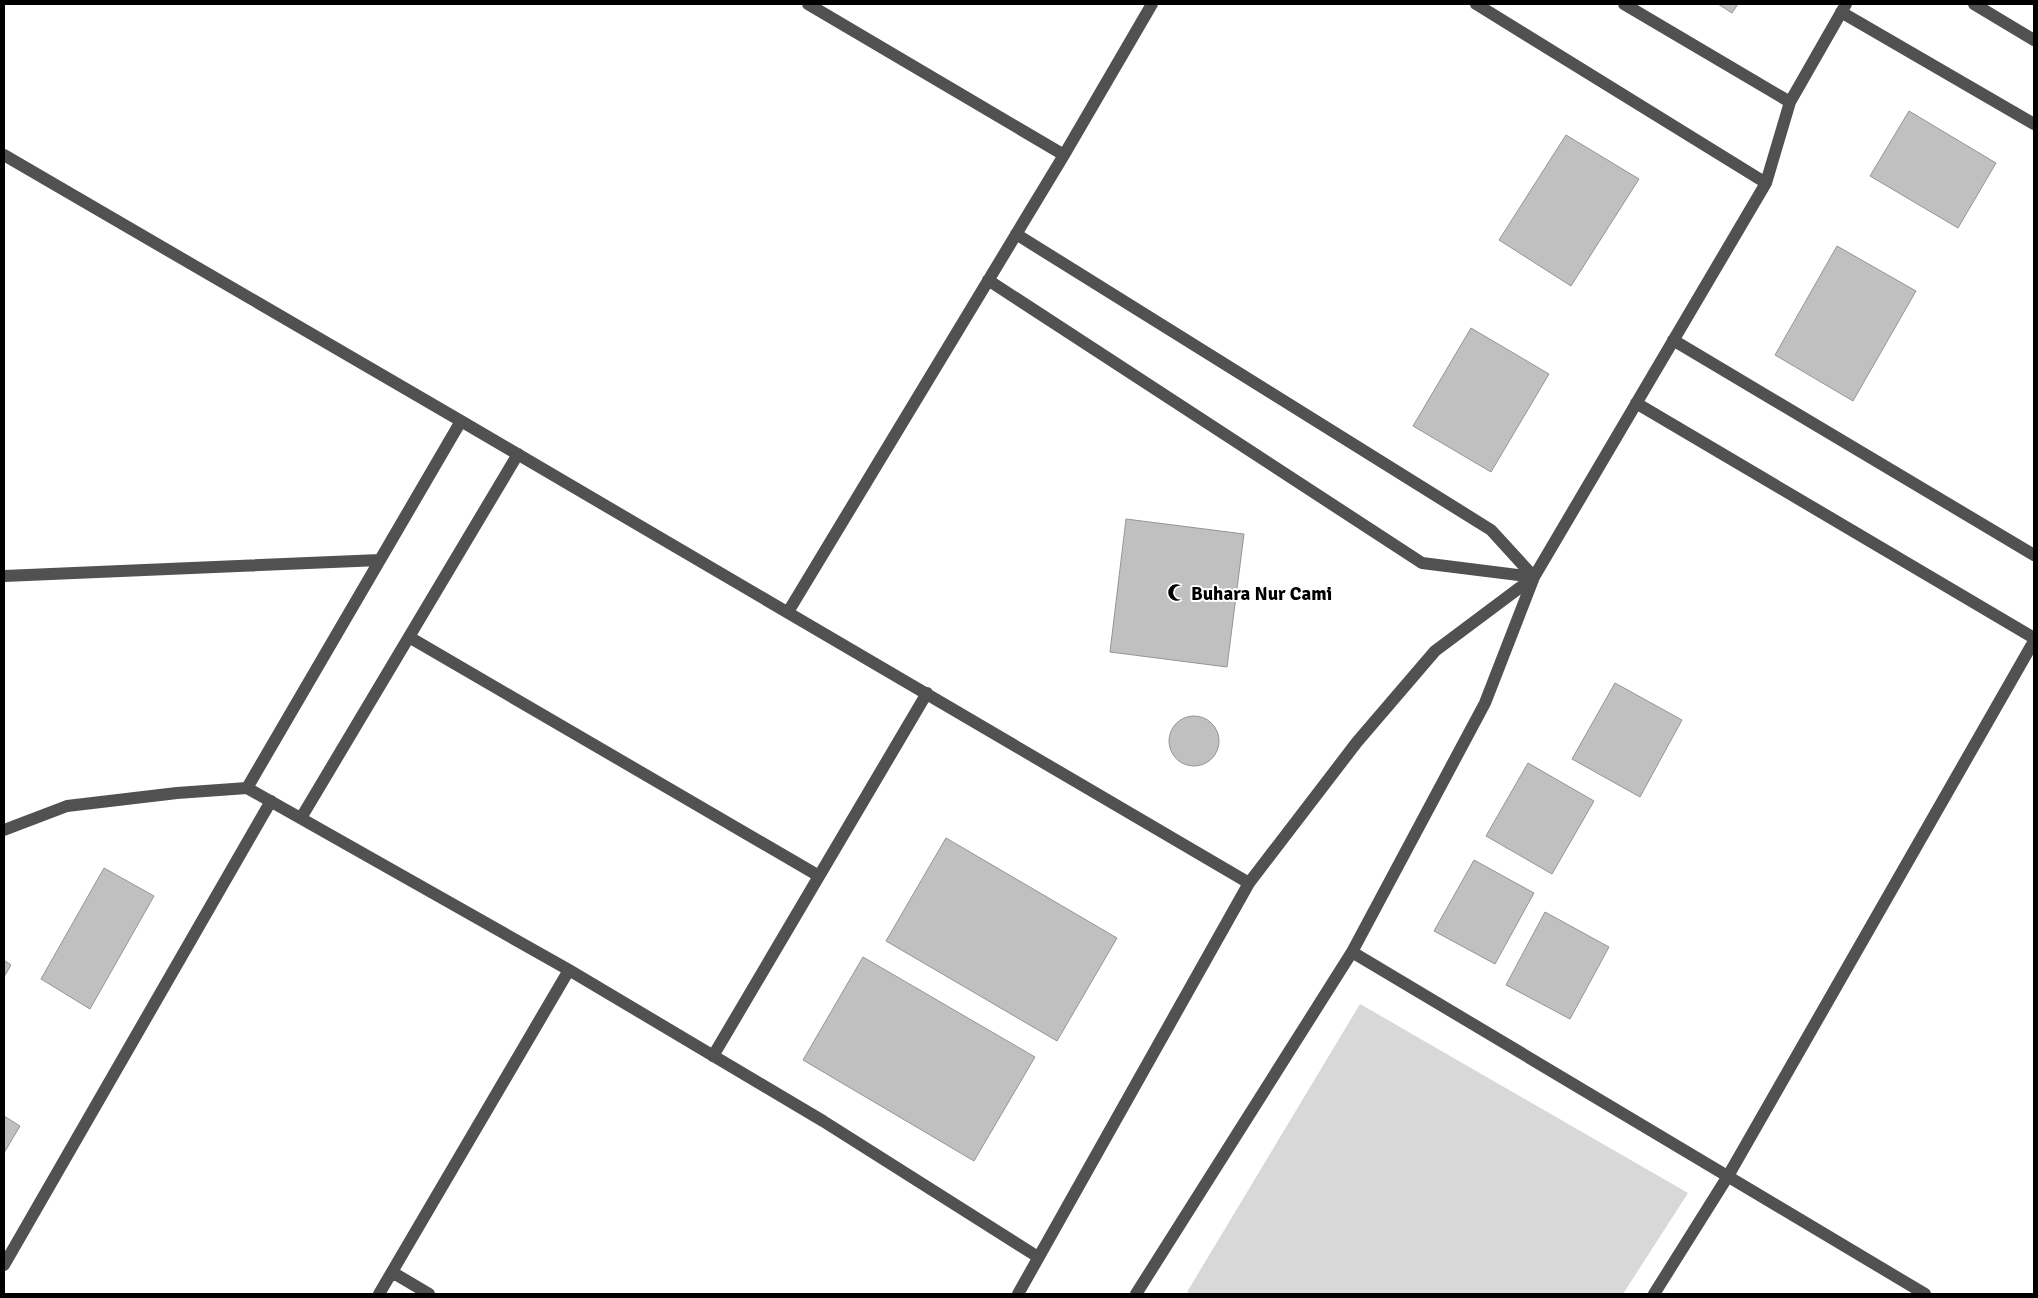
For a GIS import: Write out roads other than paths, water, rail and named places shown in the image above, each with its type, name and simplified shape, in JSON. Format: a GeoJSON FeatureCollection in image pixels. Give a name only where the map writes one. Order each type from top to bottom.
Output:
{"type":"FeatureCollection","features":[{"type":"Feature","properties":{"kind":"street"},"geometry":{"type":"LineString","coordinates":[[808,4],[1064,155]]}},
{"type":"Feature","properties":{"kind":"street"},"geometry":{"type":"LineString","coordinates":[[788,612],[1064,155],[1152,4]]}},
{"type":"Feature","properties":{"kind":"street"},"geometry":{"type":"LineString","coordinates":[[1476,4],[1766,182]]}},
{"type":"Feature","properties":{"kind":"street"},"geometry":{"type":"LineString","coordinates":[[1624,4],[1790,102]]}},
{"type":"Feature","properties":{"kind":"street"},"geometry":{"type":"LineString","coordinates":[[1974,4],[2034,40]]}},
{"type":"Feature","properties":{"kind":"street"},"geometry":{"type":"LineString","coordinates":[[1136,1294],[1352,952],[1484,703],[1534,577],[1766,182],[1790,102],[1844,8],[2034,124]]}},
{"type":"Feature","properties":{"kind":"street"},"geometry":{"type":"LineString","coordinates":[[4,155],[461,420],[1249,882]]}},
{"type":"Feature","properties":{"kind":"street"},"geometry":{"type":"LineString","coordinates":[[1016,234],[1491,530],[1534,577]]}},
{"type":"Feature","properties":{"kind":"street"},"geometry":{"type":"LineString","coordinates":[[988,280],[1422,562],[1534,577]]}},
{"type":"Feature","properties":{"kind":"street"},"geometry":{"type":"LineString","coordinates":[[1673,340],[2034,556]]}},
{"type":"Feature","properties":{"kind":"street"},"geometry":{"type":"LineString","coordinates":[[1636,403],[2034,640],[1728,1176],[1654,1294]]}},
{"type":"Feature","properties":{"kind":"street"},"geometry":{"type":"LineString","coordinates":[[247,788],[461,420]]}},
{"type":"Feature","properties":{"kind":"street"},"geometry":{"type":"LineString","coordinates":[[301,818],[518,454]]}},
{"type":"Feature","properties":{"kind":"street"},"geometry":{"type":"LineString","coordinates":[[4,576],[380,560]]}},
{"type":"Feature","properties":{"kind":"street"},"geometry":{"type":"LineString","coordinates":[[1018,1294],[1249,882],[1357,742],[1435,651],[1534,577]]}},
{"type":"Feature","properties":{"kind":"street"},"geometry":{"type":"LineString","coordinates":[[409,637],[819,876]]}},
{"type":"Feature","properties":{"kind":"street"},"geometry":{"type":"LineString","coordinates":[[713,1056],[927,693]]}},
{"type":"Feature","properties":{"kind":"street"},"geometry":{"type":"LineString","coordinates":[[4,830],[67,806],[177,793],[247,788],[569,970],[824,1121],[1038,1257]]}},
{"type":"Feature","properties":{"kind":"street"},"geometry":{"type":"LineString","coordinates":[[4,1265],[271,801]]}},
{"type":"Feature","properties":{"kind":"street"},"geometry":{"type":"LineString","coordinates":[[1352,952],[1925,1294]]}},
{"type":"Feature","properties":{"kind":"street"},"geometry":{"type":"LineString","coordinates":[[379,1294],[569,970]]}},
{"type":"Feature","properties":{"kind":"street"},"geometry":{"type":"LineString","coordinates":[[392,1272],[430,1294]]}},
{"type":"Feature","properties":{"kind":"place","name":"Buhara Nur Cami"},"geometry":{"type":"Point","coordinates":[1177,593]}}]}
